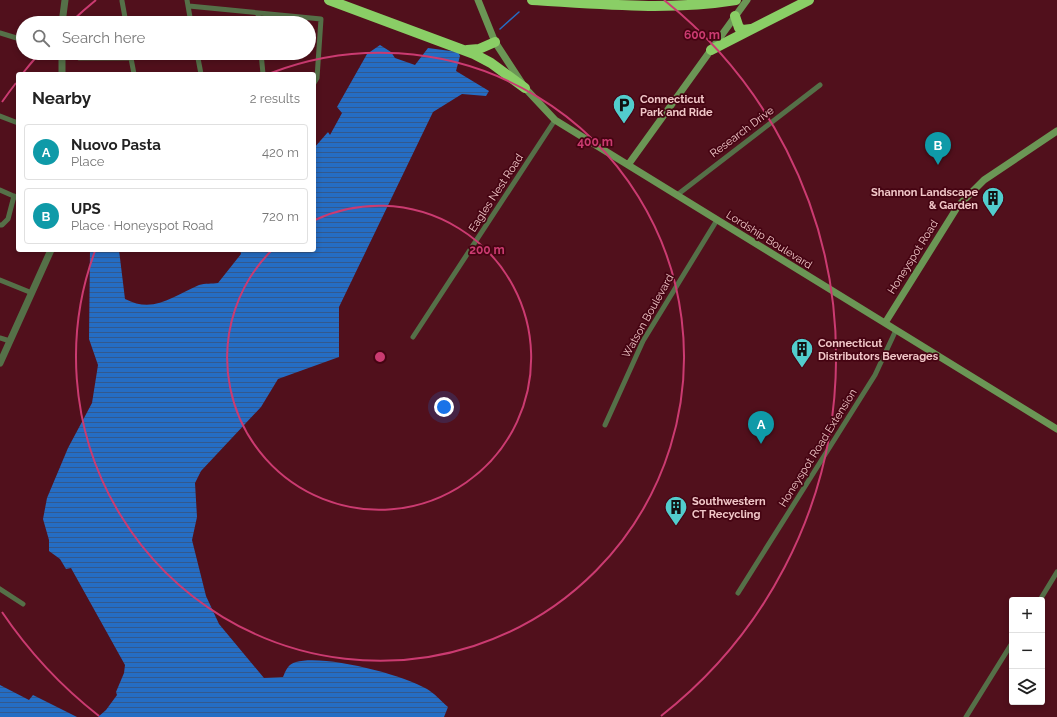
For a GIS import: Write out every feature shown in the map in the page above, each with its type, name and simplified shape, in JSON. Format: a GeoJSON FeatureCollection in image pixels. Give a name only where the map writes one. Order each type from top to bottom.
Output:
{"type":"FeatureCollection","features":[{"type":"Feature","properties":{"kind":"highway"},"geometry":{"type":"LineString","coordinates":[[329,0],[463,49],[490,63],[525,88]]}},
{"type":"Feature","properties":{"kind":"highway"},"geometry":{"type":"LineString","coordinates":[[532,0],[642,6],[684,6],[732,1]]}},
{"type":"Feature","properties":{"kind":"highway"},"geometry":{"type":"LineString","coordinates":[[711,50],[809,0]]}},
{"type":"Feature","properties":{"kind":"highway"},"geometry":{"type":"LineString","coordinates":[[735,16],[739,28],[743,30],[752,29]]}},
{"type":"Feature","properties":{"kind":"highway"},"geometry":{"type":"LineString","coordinates":[[463,49],[476,50],[495,42]]}},
{"type":"Feature","properties":{"kind":"main road","name":"Lordship Boulevard"},"geometry":{"type":"LineString","coordinates":[[478,0],[495,42],[525,88],[555,120],[1057,429]]}},
{"type":"Feature","properties":{"kind":"main road"},"geometry":{"type":"LineString","coordinates":[[628,165],[747,0]]}},
{"type":"Feature","properties":{"kind":"main road","name":"Honeyspot Road"},"geometry":{"type":"LineString","coordinates":[[885,323],[958,206],[984,180],[1057,132]]}},
{"type":"Feature","properties":{"kind":"street"},"geometry":{"type":"LineString","coordinates":[[63,16],[65,0]]}},
{"type":"Feature","properties":{"kind":"street"},"geometry":{"type":"LineString","coordinates":[[122,1],[125,16]]}},
{"type":"Feature","properties":{"kind":"street"},"geometry":{"type":"LineString","coordinates":[[191,16],[188,3],[290,16]]}},
{"type":"Feature","properties":{"kind":"street"},"geometry":{"type":"LineString","coordinates":[[316,19],[321,19],[316,78]]}},
{"type":"Feature","properties":{"kind":"street"},"geometry":{"type":"LineString","coordinates":[[0,33],[16,38]]}},
{"type":"Feature","properties":{"kind":"street"},"geometry":{"type":"LineString","coordinates":[[62,60],[62,72]]}},
{"type":"Feature","properties":{"kind":"street"},"geometry":{"type":"LineString","coordinates":[[131,60],[134,72]]}},
{"type":"Feature","properties":{"kind":"street"},"geometry":{"type":"LineString","coordinates":[[198,60],[201,72]]}},
{"type":"Feature","properties":{"kind":"street"},"geometry":{"type":"LineString","coordinates":[[262,60],[263,72]]}},
{"type":"Feature","properties":{"kind":"street","name":"Research Drive"},"geometry":{"type":"LineString","coordinates":[[677,195],[820,85]]}},
{"type":"Feature","properties":{"kind":"street"},"geometry":{"type":"LineString","coordinates":[[0,116],[16,122]]}},
{"type":"Feature","properties":{"kind":"street","name":"Eagles Nest Road"},"geometry":{"type":"LineString","coordinates":[[413,337],[555,120]]}},
{"type":"Feature","properties":{"kind":"street"},"geometry":{"type":"LineString","coordinates":[[0,190],[16,197],[8,219],[0,225]]}},
{"type":"Feature","properties":{"kind":"street","name":"Watson Boulevard"},"geometry":{"type":"LineString","coordinates":[[605,425],[643,341],[717,220]]}},
{"type":"Feature","properties":{"kind":"street"},"geometry":{"type":"LineString","coordinates":[[0,363],[50,252]]}},
{"type":"Feature","properties":{"kind":"street"},"geometry":{"type":"LineString","coordinates":[[0,280],[32,293]]}},
{"type":"Feature","properties":{"kind":"street","name":"Honeyspot Road Extension"},"geometry":{"type":"LineString","coordinates":[[738,593],[875,375],[896,330]]}},
{"type":"Feature","properties":{"kind":"street"},"geometry":{"type":"LineString","coordinates":[[0,338],[10,342]]}},
{"type":"Feature","properties":{"kind":"street"},"geometry":{"type":"LineString","coordinates":[[1042,597],[1057,572]]}},
{"type":"Feature","properties":{"kind":"street"},"geometry":{"type":"LineString","coordinates":[[0,590],[23,604]]}},
{"type":"Feature","properties":{"kind":"street"},"geometry":{"type":"LineString","coordinates":[[966,717],[1009,648]]}},
{"type":"Feature","properties":{"kind":"water"},"geometry":{"type":"Polygon","coordinates":[[[380,45],[391,52],[395,58],[415,65],[428,48],[458,52],[460,56],[456,71],[489,91],[486,96],[462,94],[433,112],[339,307],[339,357],[278,379],[261,407],[201,471],[195,483],[197,517],[192,540],[206,596],[219,624],[264,678],[283,677],[291,664],[308,660],[343,663],[362,667],[400,677],[427,689],[448,707],[444,717],[98,717],[106,710],[117,695],[116,692],[124,673],[125,665],[71,568],[66,569],[60,559],[49,551],[49,540],[43,519],[47,498],[68,448],[92,403],[98,365],[89,339],[90,252],[119,252],[125,299],[145,305],[163,302],[199,285],[218,283],[241,254],[240,252],[316,252],[316,146],[328,132],[330,135],[342,113],[337,107],[367,54],[380,45]]]}},
{"type":"Feature","properties":{"kind":"water"},"geometry":{"type":"Polygon","coordinates":[[[0,685],[29,700],[33,695],[77,717],[0,717],[0,685]]]}},
{"type":"Feature","properties":{"kind":"waterway"},"geometry":{"type":"LineString","coordinates":[[500,29],[519,12]]}},
{"type":"Feature","properties":{"kind":"place","name":"Connecticut Park and Ride"},"geometry":{"type":"Point","coordinates":[624,124]}},
{"type":"Feature","properties":{"kind":"place","name":"UPS"},"geometry":{"type":"Point","coordinates":[938,165]}},
{"type":"Feature","properties":{"kind":"place","name":"Shannon Landscape & Garden"},"geometry":{"type":"Point","coordinates":[993,218]}},
{"type":"Feature","properties":{"kind":"place","name":"Connecticut Distributors Beverages"},"geometry":{"type":"Point","coordinates":[802,368]}},
{"type":"Feature","properties":{"kind":"place","name":"Nuovo Pasta"},"geometry":{"type":"Point","coordinates":[761,444]}},
{"type":"Feature","properties":{"kind":"place","name":"Southwestern CT Recycling"},"geometry":{"type":"Point","coordinates":[676,526]}}]}
